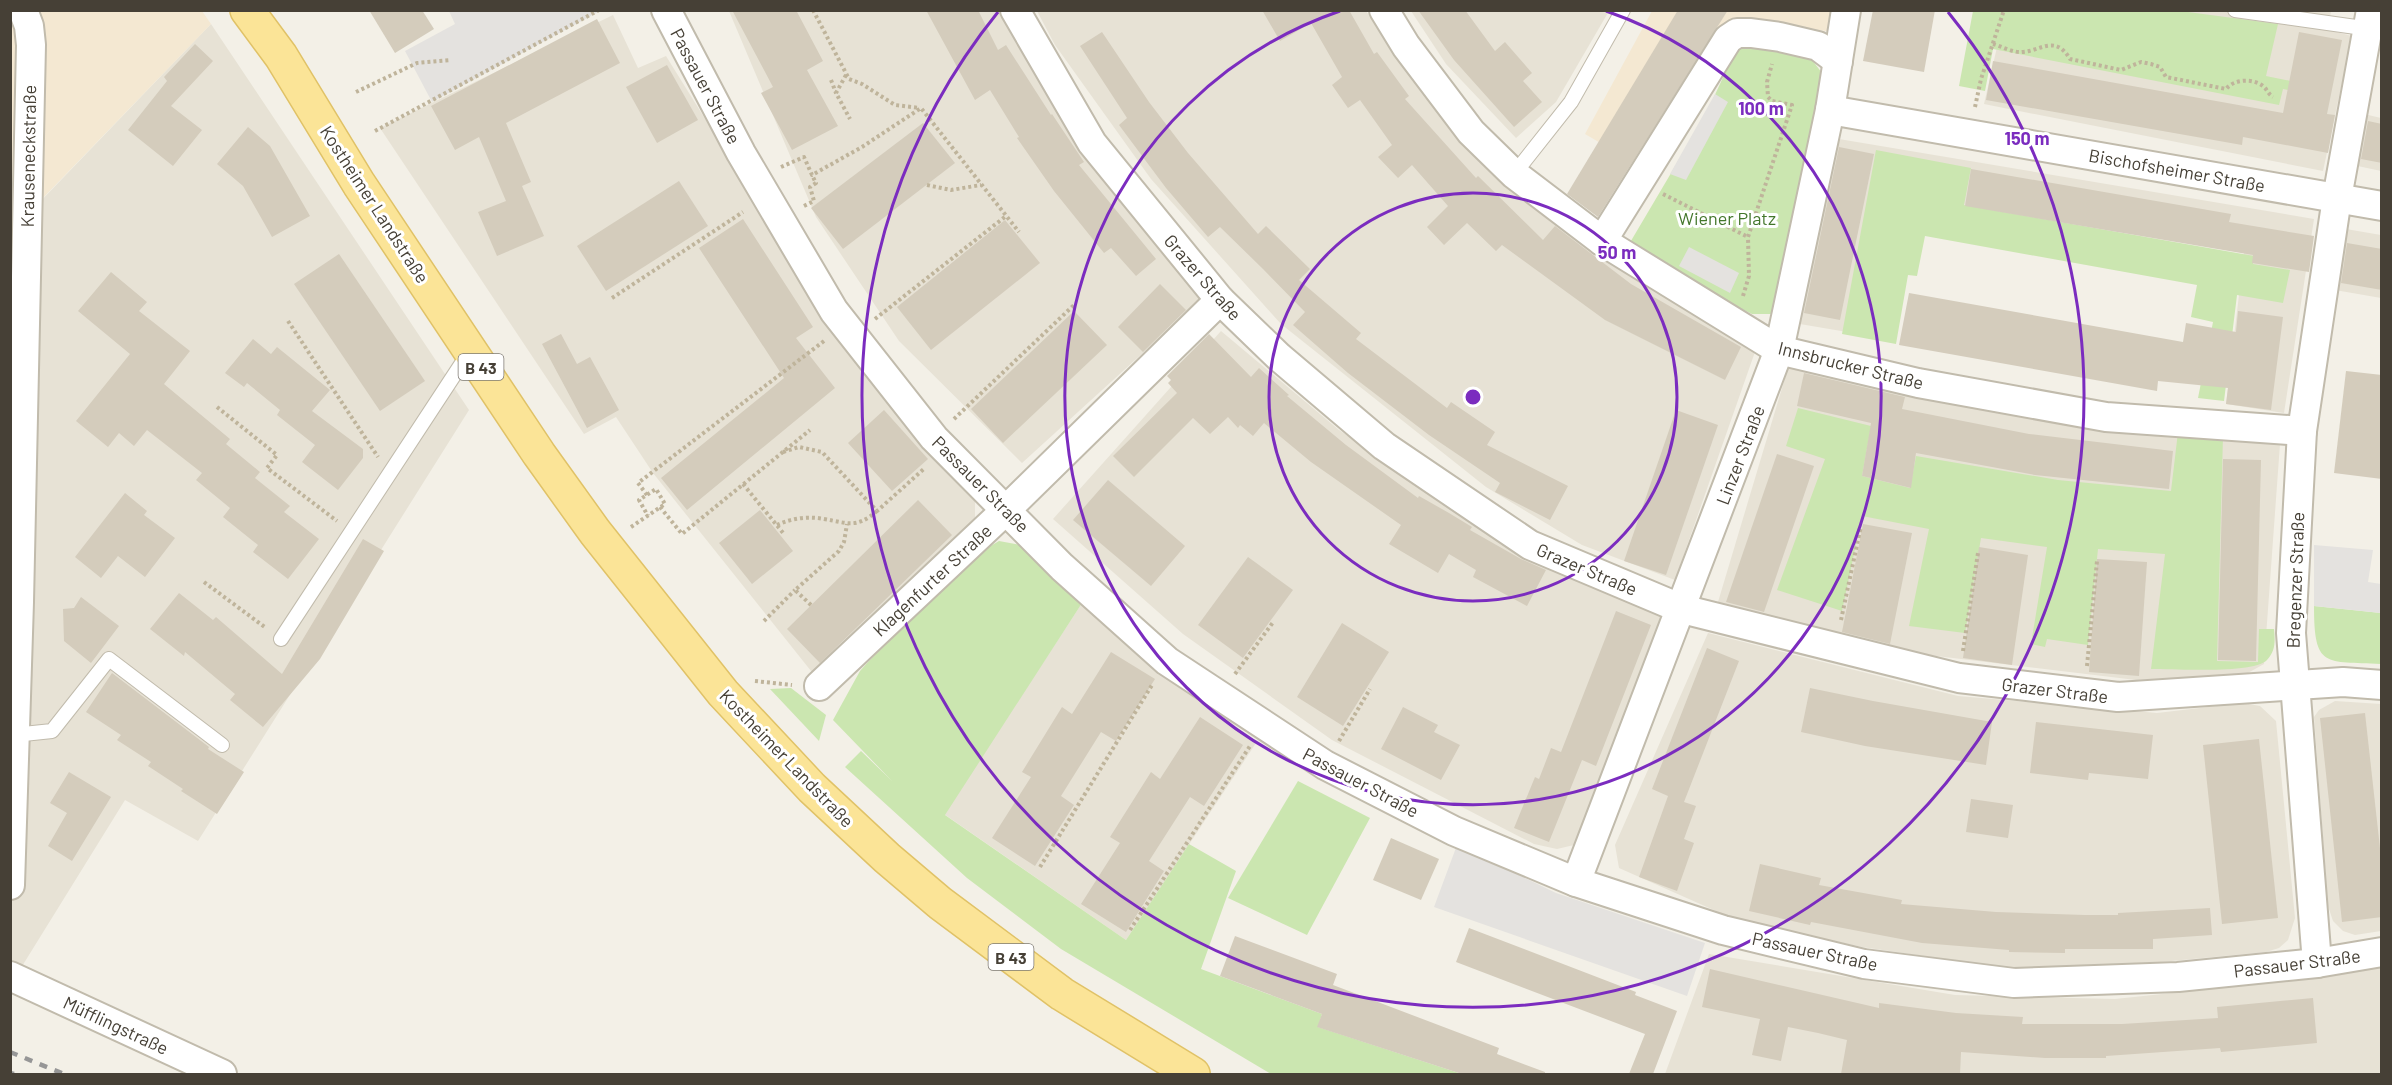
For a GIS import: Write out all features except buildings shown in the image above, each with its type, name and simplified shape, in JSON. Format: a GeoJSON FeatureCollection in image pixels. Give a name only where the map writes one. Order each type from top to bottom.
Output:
{"type":"FeatureCollection","features":[{"type":"Feature","properties":{"kind":"main road","name":"Kostheimer Landstraße"},"geometry":{"type":"LineString","coordinates":[[247,10],[281,56],[359,184],[539,454],[655,609],[723,693],[812,788],[896,866],[996,946],[1062,994],[1193,1074]]}},
{"type":"Feature","properties":{"kind":"main road","name":"Kostheimer Landstraße"},"geometry":{"type":"LineString","coordinates":[[261,10],[281,56]]}},
{"type":"Feature","properties":{"kind":"street","name":"Krauseneckstraße"},"geometry":{"type":"LineString","coordinates":[[10,885],[19,602],[31,45],[29,26],[23,10]]}},
{"type":"Feature","properties":{"kind":"street","name":"Passauer Straße"},"geometry":{"type":"LineString","coordinates":[[666,10],[761,187],[849,331],[940,444],[1062,567],[1167,661],[1324,765],[1454,831],[1576,882],[1723,930],[1864,964],[2014,983],[2178,977],[2317,963],[2382,952]]}},
{"type":"Feature","properties":{"kind":"street","name":"Grazer Straße"},"geometry":{"type":"LineString","coordinates":[[1015,10],[1092,144],[1220,300],[1279,357],[1384,446],[1530,545],[1682,609],[1959,678],[2118,697],[2343,682],[2382,685]]}},
{"type":"Feature","properties":{"kind":"street","name":"Innsbrucker Straße"},"geometry":{"type":"LineString","coordinates":[[1383,10],[1406,46],[1471,132],[1514,174],[1602,241],[1779,350],[1918,383],[2106,417],[2302,431]]}},
{"type":"Feature","properties":{"kind":"street","name":"Linzer Straße"},"geometry":{"type":"LineString","coordinates":[[1576,882],[1779,350],[1830,110],[1846,10]]}},
{"type":"Feature","properties":{"kind":"street","name":"Bregenzer Straße"},"geometry":{"type":"LineString","coordinates":[[2317,963],[2291,633],[2302,431],[2337,198],[2374,23]]}},
{"type":"Feature","properties":{"kind":"street"},"geometry":{"type":"LineString","coordinates":[[1602,241],[1728,39],[1737,33],[1780,37],[1818,46],[1838,62]]}},
{"type":"Feature","properties":{"kind":"street","name":"Bischofsheimer Straße"},"geometry":{"type":"LineString","coordinates":[[1830,110],[2382,206]]}},
{"type":"Feature","properties":{"kind":"street","name":"Klagenfurter Straße"},"geometry":{"type":"LineString","coordinates":[[819,686],[1006,510],[1220,300]]}},
{"type":"Feature","properties":{"kind":"street","name":"Müfflingstraße"},"geometry":{"type":"LineString","coordinates":[[10,976],[222,1074]]}},
{"type":"Feature","properties":{"kind":"lane"},"geometry":{"type":"LineString","coordinates":[[1514,174],[1571,102],[1623,10]]}},
{"type":"Feature","properties":{"kind":"lane"},"geometry":{"type":"LineString","coordinates":[[2235,10],[2374,23]]}},
{"type":"Feature","properties":{"kind":"lane"},"geometry":{"type":"LineString","coordinates":[[281,639],[470,351]]}},
{"type":"Feature","properties":{"kind":"lane"},"geometry":{"type":"LineString","coordinates":[[14,735],[52,731],[109,659],[222,745]]}},
{"type":"Feature","properties":{"kind":"path"},"geometry":{"type":"LineString","coordinates":[[375,131],[599,10]]}},
{"type":"Feature","properties":{"kind":"path"},"geometry":{"type":"LineString","coordinates":[[813,10],[849,79],[862,84],[895,105],[921,108],[1019,232]]}},
{"type":"Feature","properties":{"kind":"path"},"geometry":{"type":"LineString","coordinates":[[1970,134],[1981,79],[2004,10]]}},
{"type":"Feature","properties":{"kind":"path"},"geometry":{"type":"LineString","coordinates":[[571,26],[574,31]]}},
{"type":"Feature","properties":{"kind":"path"},"geometry":{"type":"LineString","coordinates":[[1742,327],[1743,295],[1749,276],[1748,237],[1792,105],[1772,101],[1766,90],[1780,37]]}},
{"type":"Feature","properties":{"kind":"path"},"geometry":{"type":"LineString","coordinates":[[1993,44],[2021,52],[2044,45],[2054,46],[2065,51],[2070,59],[2121,70],[2141,62],[2160,67],[2166,77],[2216,88],[2226,89],[2237,81],[2249,81],[2262,86],[2273,97]]}},
{"type":"Feature","properties":{"kind":"path"},"geometry":{"type":"LineString","coordinates":[[516,54],[519,60]]}},
{"type":"Feature","properties":{"kind":"path"},"geometry":{"type":"LineString","coordinates":[[356,92],[417,63],[451,60]]}},
{"type":"Feature","properties":{"kind":"path"},"geometry":{"type":"LineString","coordinates":[[836,93],[847,75]]}},
{"type":"Feature","properties":{"kind":"path"},"geometry":{"type":"LineString","coordinates":[[831,80],[850,119]]}},
{"type":"Feature","properties":{"kind":"path"},"geometry":{"type":"LineString","coordinates":[[463,82],[466,88]]}},
{"type":"Feature","properties":{"kind":"path"},"geometry":{"type":"LineString","coordinates":[[612,298],[804,157],[812,175],[862,147],[921,108]]}},
{"type":"Feature","properties":{"kind":"path"},"geometry":{"type":"LineString","coordinates":[[1640,182],[1748,237]]}},
{"type":"Feature","properties":{"kind":"path"},"geometry":{"type":"LineString","coordinates":[[927,185],[951,190],[981,185]]}},
{"type":"Feature","properties":{"kind":"path"},"geometry":{"type":"LineString","coordinates":[[647,495],[638,483],[1006,216]]}},
{"type":"Feature","properties":{"kind":"path"},"geometry":{"type":"LineString","coordinates":[[777,525],[791,519],[806,518],[823,518],[847,524],[861,522],[877,511],[1075,304]]}},
{"type":"Feature","properties":{"kind":"path"},"geometry":{"type":"LineString","coordinates":[[288,321],[390,475]]}},
{"type":"Feature","properties":{"kind":"path"},"geometry":{"type":"LineString","coordinates":[[217,407],[277,455],[267,468],[352,532]]}},
{"type":"Feature","properties":{"kind":"path"},"geometry":{"type":"LineString","coordinates":[[660,507],[682,534],[810,430]]}},
{"type":"Feature","properties":{"kind":"path"},"geometry":{"type":"LineString","coordinates":[[783,452],[799,447],[822,452],[877,511]]}},
{"type":"Feature","properties":{"kind":"path"},"geometry":{"type":"LineString","coordinates":[[743,484],[784,534]]}},
{"type":"Feature","properties":{"kind":"path"},"geometry":{"type":"LineString","coordinates":[[631,527],[648,516],[665,504],[656,489],[639,500],[648,516]]}},
{"type":"Feature","properties":{"kind":"path"},"geometry":{"type":"LineString","coordinates":[[764,621],[839,550],[844,542],[847,524]]}},
{"type":"Feature","properties":{"kind":"path"},"geometry":{"type":"LineString","coordinates":[[1835,648],[1861,526]]}},
{"type":"Feature","properties":{"kind":"path"},"geometry":{"type":"LineString","coordinates":[[1959,678],[1978,553]]}},
{"type":"Feature","properties":{"kind":"path"},"geometry":{"type":"LineString","coordinates":[[2084,693],[2097,561]]}},
{"type":"Feature","properties":{"kind":"path"},"geometry":{"type":"LineString","coordinates":[[204,582],[281,639]]}},
{"type":"Feature","properties":{"kind":"path"},"geometry":{"type":"LineString","coordinates":[[795,590],[811,605]]}},
{"type":"Feature","properties":{"kind":"path"},"geometry":{"type":"LineString","coordinates":[[1218,696],[1274,621]]}},
{"type":"Feature","properties":{"kind":"path"},"geometry":{"type":"LineString","coordinates":[[1040,867],[1167,661]]}},
{"type":"Feature","properties":{"kind":"path"},"geometry":{"type":"LineString","coordinates":[[752,681],[764,684],[819,686]]}},
{"type":"Feature","properties":{"kind":"path"},"geometry":{"type":"LineString","coordinates":[[1324,765],[1370,689]]}},
{"type":"Feature","properties":{"kind":"path"},"geometry":{"type":"LineString","coordinates":[[1130,930],[1263,726]]}},
{"type":"Feature","properties":{"kind":"shaded area"},"geometry":{"type":"Polygon","coordinates":[[[11,11],[202,11],[211,24],[12,230],[11,262],[11,11]]]}},
{"type":"Feature","properties":{"kind":"shaded area"},"geometry":{"type":"Polygon","coordinates":[[[449,11],[600,11],[432,102],[405,51],[455,24],[449,11]]]}},
{"type":"Feature","properties":{"kind":"shaded area"},"geometry":{"type":"Polygon","coordinates":[[[729,11],[1000,11],[1010,32],[1093,168],[1202,299],[1022,463],[899,341],[816,217],[729,11]]]}},
{"type":"Feature","properties":{"kind":"shaded area"},"geometry":{"type":"Polygon","coordinates":[[[1037,11],[1366,11],[1460,137],[1756,349],[1675,580],[1582,545],[1486,487],[1281,324],[1151,179],[1055,45],[1037,11]]]}},
{"type":"Feature","properties":{"kind":"shaded area"},"geometry":{"type":"Polygon","coordinates":[[[1411,11],[1609,11],[1556,102],[1516,138],[1446,64],[1411,11]]]}},
{"type":"Feature","properties":{"kind":"shaded area"},"geometry":{"type":"Polygon","coordinates":[[[1652,11],[1838,11],[1835,32],[1728,20],[1638,165],[1585,134],[1652,11]]]}},
{"type":"Feature","properties":{"kind":"shaded area"},"geometry":{"type":"Polygon","coordinates":[[[2016,11],[2331,11],[2328,30],[2352,36],[2323,171],[1984,104],[1997,47],[2016,11]]]}},
{"type":"Feature","properties":{"kind":"shaded area"},"geometry":{"type":"Polygon","coordinates":[[[613,15],[638,68],[666,56],[835,328],[975,496],[975,520],[815,676],[653,473],[616,417],[584,434],[380,128],[613,15]]]}},
{"type":"Feature","properties":{"kind":"shaded area"},"geometry":{"type":"Polygon","coordinates":[[[211,24],[469,410],[198,841],[125,800],[11,984],[12,231],[211,24]]]}},
{"type":"Feature","properties":{"kind":"shaded area"},"geometry":{"type":"Polygon","coordinates":[[[1715,94],[1728,102],[1686,180],[1670,174],[1715,94]]]}},
{"type":"Feature","properties":{"kind":"shaded area"},"geometry":{"type":"Polygon","coordinates":[[[2364,114],[2381,118],[2381,171],[2353,165],[2364,114]]]}},
{"type":"Feature","properties":{"kind":"shaded area"},"geometry":{"type":"Polygon","coordinates":[[[1833,138],[2314,219],[2284,413],[2226,404],[2244,253],[1879,190],[1847,332],[1794,323],[1833,138]]]}},
{"type":"Feature","properties":{"kind":"shaded area"},"geometry":{"type":"Polygon","coordinates":[[[2346,229],[2381,235],[2381,298],[2335,290],[2346,229]]]}},
{"type":"Feature","properties":{"kind":"shaded area"},"geometry":{"type":"Polygon","coordinates":[[[1689,247],[1739,273],[1730,293],[1679,266],[1689,247]]]}},
{"type":"Feature","properties":{"kind":"shaded area"},"geometry":{"type":"Polygon","coordinates":[[[1221,331],[1339,430],[1528,554],[1661,616],[1574,845],[1557,849],[1534,844],[1332,740],[1183,634],[1053,519],[1221,331]]]}},
{"type":"Feature","properties":{"kind":"shaded area"},"geometry":{"type":"Polygon","coordinates":[[[1791,358],[2108,429],[2280,444],[2264,664],[2246,674],[2136,680],[1903,652],[1718,602],[1791,358]]]}},
{"type":"Feature","properties":{"kind":"shaded area"},"geometry":{"type":"Polygon","coordinates":[[[2314,545],[2373,550],[2368,582],[2381,584],[2381,613],[2314,606],[2314,545]]]}},
{"type":"Feature","properties":{"kind":"shaded area"},"geometry":{"type":"Polygon","coordinates":[[[1084,600],[1256,743],[1126,940],[944,814],[1084,600]]]}},
{"type":"Feature","properties":{"kind":"shaded area"},"geometry":{"type":"Polygon","coordinates":[[[1708,633],[1958,696],[2157,713],[2243,703],[2260,706],[2276,721],[2295,918],[2288,940],[2279,948],[2266,952],[2161,962],[2006,968],[1862,947],[1734,919],[1619,868],[1615,845],[1708,633]]]}},
{"type":"Feature","properties":{"kind":"shaded area"},"geometry":{"type":"Polygon","coordinates":[[[2335,701],[2381,704],[2381,931],[2355,935],[2343,931],[2333,921],[2328,906],[2314,717],[2319,710],[2335,701]]]}},
{"type":"Feature","properties":{"kind":"shaded area"},"geometry":{"type":"Polygon","coordinates":[[[1457,845],[1556,893],[1705,943],[1687,996],[1434,907],[1457,845]]]}},
{"type":"Feature","properties":{"kind":"shaded area"},"geometry":{"type":"Polygon","coordinates":[[[1709,954],[1955,995],[2115,999],[2332,976],[2381,967],[2381,1074],[1665,1074],[1709,954]]]}},
{"type":"Feature","properties":{"kind":"green space"},"geometry":{"type":"Polygon","coordinates":[[[2173,10],[2278,24],[2266,76],[2325,88],[2324,97],[2283,89],[2279,105],[1993,49],[1985,91],[1959,86],[1973,11],[2173,10]]]}},
{"type":"Feature","properties":{"kind":"green space","name":"Wiener Platz"},"geometry":{"type":"Polygon","coordinates":[[[1740,41],[1809,56],[1822,73],[1783,311],[1770,314],[1752,314],[1625,251],[1706,114],[1740,41]]]}},
{"type":"Feature","properties":{"kind":"green space"},"geometry":{"type":"Polygon","coordinates":[[[1876,150],[1971,168],[1964,205],[2254,256],[2253,264],[2290,270],[2283,303],[2237,295],[2224,401],[2198,398],[2213,322],[2191,317],[2197,285],[1925,236],[1917,276],[1908,275],[1896,344],[1842,334],[1876,150]]]}},
{"type":"Feature","properties":{"kind":"green space"},"geometry":{"type":"Polygon","coordinates":[[[1798,408],[1871,426],[1862,476],[1910,488],[1916,456],[2058,480],[2171,491],[2178,432],[2223,436],[2217,661],[2258,662],[2259,629],[2274,629],[2275,641],[2272,653],[2267,660],[2246,667],[2212,670],[2151,669],[2165,554],[2098,549],[2088,645],[2047,639],[2045,647],[2031,644],[2047,547],[1981,538],[1965,633],[1909,626],[1929,529],[1862,516],[1842,611],[1777,590],[1825,459],[1786,446],[1798,408]]]}},
{"type":"Feature","properties":{"kind":"green space"},"geometry":{"type":"Polygon","coordinates":[[[999,541],[1020,545],[1084,600],[945,815],[1126,940],[1189,844],[1236,871],[1201,969],[1322,1014],[1318,1027],[1462,1074],[1271,1074],[1061,949],[967,878],[845,767],[861,751],[892,781],[833,720],[860,671],[868,662],[982,551],[999,541]]]}},
{"type":"Feature","properties":{"kind":"green space"},"geometry":{"type":"Polygon","coordinates":[[[2314,606],[2381,613],[2381,664],[2347,663],[2326,658],[2320,651],[2317,641],[2314,606]]]}},
{"type":"Feature","properties":{"kind":"green space"},"geometry":{"type":"Polygon","coordinates":[[[791,688],[826,715],[819,741],[770,689],[791,688]]]}},
{"type":"Feature","properties":{"kind":"green space"},"geometry":{"type":"Polygon","coordinates":[[[1298,781],[1370,818],[1307,935],[1228,898],[1298,781]]]}},
{"type":"Feature","properties":{"kind":"railway"},"geometry":{"type":"LineString","coordinates":[[10,1052],[64,1074]]}},
{"type":"Feature","properties":{"kind":"railway"},"geometry":{"type":"LineString","coordinates":[[10,1073],[14,1074]]}}]}
